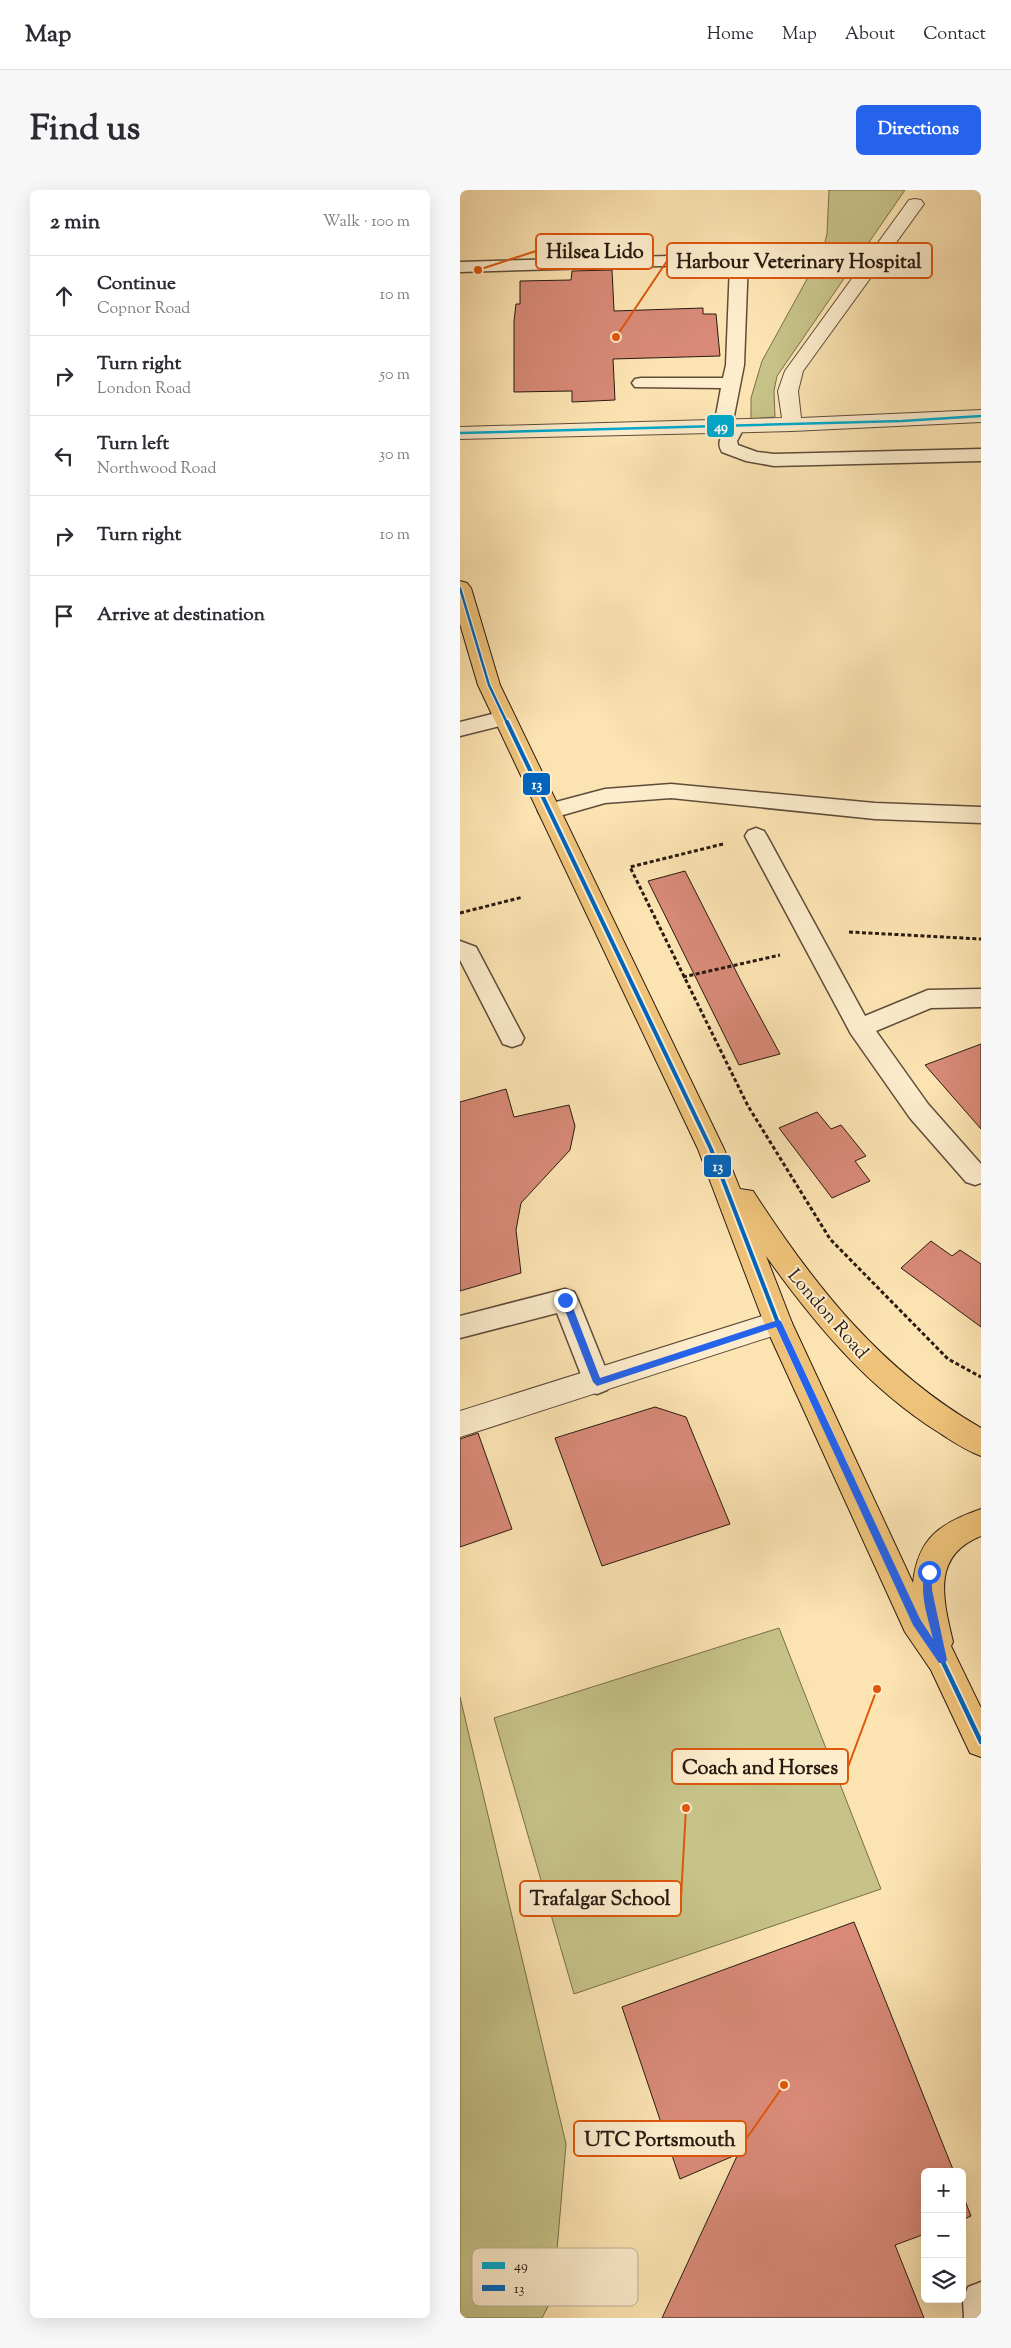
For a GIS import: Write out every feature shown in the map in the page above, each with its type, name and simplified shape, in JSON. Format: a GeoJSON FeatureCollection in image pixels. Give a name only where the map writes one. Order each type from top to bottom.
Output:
{"type":"FeatureCollection","features":[{"type":"Feature","properties":{"kind":"main road","name":"London Road"},"geometry":{"type":"LineString","coordinates":[[460,588],[488,685],[711,1149],[778,1323],[916,1622],[942,1660]]}},
{"type":"Feature","properties":{"kind":"main road","name":"London Road"},"geometry":{"type":"LineString","coordinates":[[460,654],[488,685]]}},
{"type":"Feature","properties":{"kind":"main road","name":"London Road"},"geometry":{"type":"LineString","coordinates":[[460,660],[488,685]]}},
{"type":"Feature","properties":{"kind":"main road","name":"London Road"},"geometry":{"type":"LineString","coordinates":[[711,1149],[775,1249],[832,1321],[885,1377],[934,1414],[981,1443]]}},
{"type":"Feature","properties":{"kind":"main road"},"geometry":{"type":"LineString","coordinates":[[981,1522],[961,1529],[945,1541],[933,1556],[927,1590],[942,1660],[981,1742]]}},
{"type":"Feature","properties":{"kind":"street"},"geometry":{"type":"LineString","coordinates":[[792,425],[788,391],[794,371],[915,204]]}},
{"type":"Feature","properties":{"kind":"street"},"geometry":{"type":"LineString","coordinates":[[460,433],[792,425],[981,416]]}},
{"type":"Feature","properties":{"kind":"street"},"geometry":{"type":"LineString","coordinates":[[460,1424],[778,1323]]}},
{"type":"Feature","properties":{"kind":"lane"},"geometry":{"type":"LineString","coordinates":[[460,267],[739,259],[735,365],[728,441],[730,448],[753,457],[774,460],[981,455]]}},
{"type":"Feature","properties":{"kind":"lane"},"geometry":{"type":"LineString","coordinates":[[641,383],[732,383]]}},
{"type":"Feature","properties":{"kind":"lane"},"geometry":{"type":"LineString","coordinates":[[460,728],[504,718]]}},
{"type":"Feature","properties":{"kind":"lane"},"geometry":{"type":"LineString","coordinates":[[549,811],[605,796],[671,791],[875,811],[981,815]]}},
{"type":"Feature","properties":{"kind":"lane"},"geometry":{"type":"LineString","coordinates":[[756,836],[860,1028],[919,1111],[975,1175]]}},
{"type":"Feature","properties":{"kind":"lane"},"geometry":{"type":"LineString","coordinates":[[460,949],[468,953],[512,1038]]}},
{"type":"Feature","properties":{"kind":"lane"},"geometry":{"type":"LineString","coordinates":[[860,1028],[928,1000],[981,998]]}},
{"type":"Feature","properties":{"kind":"lane"},"geometry":{"type":"LineString","coordinates":[[460,1326],[565,1300],[597,1382]]}},
{"type":"Feature","properties":{"kind":"lane"},"geometry":{"type":"LineString","coordinates":[[981,2300],[981,2316]]}},
{"type":"Feature","properties":{"kind":"path"},"geometry":{"type":"LineString","coordinates":[[630,867],[748,1106],[830,1239],[948,1359],[981,1377]]}},
{"type":"Feature","properties":{"kind":"path"},"geometry":{"type":"LineString","coordinates":[[460,913],[523,897]]}},
{"type":"Feature","properties":{"kind":"path"},"geometry":{"type":"LineString","coordinates":[[683,977],[817,946]]}},
{"type":"Feature","properties":{"kind":"shaded area"},"geometry":{"type":"Polygon","coordinates":[[[829,190],[905,190],[777,376],[774,391],[775,417],[751,419],[751,398],[762,361],[823,250],[827,234],[829,190]]]}},
{"type":"Feature","properties":{"kind":"shaded area"},"geometry":{"type":"Polygon","coordinates":[[[779,1628],[881,1889],[574,1994],[494,1718],[779,1628]]]}},
{"type":"Feature","properties":{"kind":"shaded area"},"geometry":{"type":"Polygon","coordinates":[[[460,1697],[566,2144],[557,2248],[472,2248],[472,2306],[548,2306],[542,2318],[460,2318],[460,1697]]]}},
{"type":"Feature","properties":{"kind":"building"},"geometry":{"type":"Polygon","coordinates":[[[612,270],[614,311],[703,308],[703,314],[716,314],[720,356],[613,359],[615,400],[572,402],[572,391],[514,392],[514,321],[516,304],[520,304],[520,281],[571,280],[572,271],[612,270]]]}},
{"type":"Feature","properties":{"kind":"building"},"geometry":{"type":"Polygon","coordinates":[[[685,871],[780,1054],[739,1065],[648,881],[685,871]]]}},
{"type":"Feature","properties":{"kind":"building"},"geometry":{"type":"Polygon","coordinates":[[[981,1044],[981,1129],[925,1065],[981,1044]]]}},
{"type":"Feature","properties":{"kind":"building"},"geometry":{"type":"Polygon","coordinates":[[[506,1089],[514,1117],[569,1105],[575,1126],[570,1150],[521,1203],[516,1230],[521,1273],[460,1291],[460,1102],[506,1089]]]}},
{"type":"Feature","properties":{"kind":"building"},"geometry":{"type":"Polygon","coordinates":[[[817,1112],[831,1129],[841,1125],[866,1156],[855,1161],[870,1181],[832,1198],[779,1128],[817,1112]]]}},
{"type":"Feature","properties":{"kind":"building"},"geometry":{"type":"Polygon","coordinates":[[[931,1241],[952,1256],[960,1250],[981,1264],[981,1327],[901,1268],[931,1241]]]}},
{"type":"Feature","properties":{"kind":"building"},"geometry":{"type":"Polygon","coordinates":[[[655,1407],[686,1417],[730,1524],[602,1566],[555,1438],[655,1407]]]}},
{"type":"Feature","properties":{"kind":"building"},"geometry":{"type":"Polygon","coordinates":[[[478,1433],[512,1529],[460,1547],[460,1439],[478,1433]]]}},
{"type":"Feature","properties":{"kind":"building"},"geometry":{"type":"Polygon","coordinates":[[[854,1922],[952,2168],[921,2168],[921,2235],[895,2245],[924,2318],[662,2318],[738,2154],[680,2179],[622,2007],[854,1922]]]}},
{"type":"Feature","properties":{"kind":"building"},"geometry":{"type":"Polygon","coordinates":[[[966,2203],[971,2216],[966,2218],[966,2203]]]}},
{"type":"Feature","properties":{"kind":"transit line","name":"49"},"geometry":{"type":"LineString","coordinates":[[460,433],[902,421],[981,416]]}},
{"type":"Feature","properties":{"kind":"transit line","name":"13"},"geometry":{"type":"LineString","coordinates":[[460,588],[489,685],[711,1149],[778,1323],[916,1622],[942,1660],[981,1742]]}},
{"type":"Feature","properties":{"kind":"place","name":"Hilsea Lido"},"geometry":{"type":"Point","coordinates":[478,270]}},
{"type":"Feature","properties":{"kind":"place","name":"Harbour Veterinary Hospital"},"geometry":{"type":"Point","coordinates":[616,337]}},
{"type":"Feature","properties":{"kind":"place","name":"Coach and Horses"},"geometry":{"type":"Point","coordinates":[877,1689]}},
{"type":"Feature","properties":{"kind":"place","name":"Trafalgar School"},"geometry":{"type":"Point","coordinates":[686,1808]}},
{"type":"Feature","properties":{"kind":"place","name":"UTC Portsmouth"},"geometry":{"type":"Point","coordinates":[784,2085]}},
{"type":"Feature","properties":{"kind":"route"},"geometry":{"type":"LineString","coordinates":[[565,1300],[597,1382],[778,1323],[916,1622],[942,1660],[927,1590],[929,1572]]}}]}
